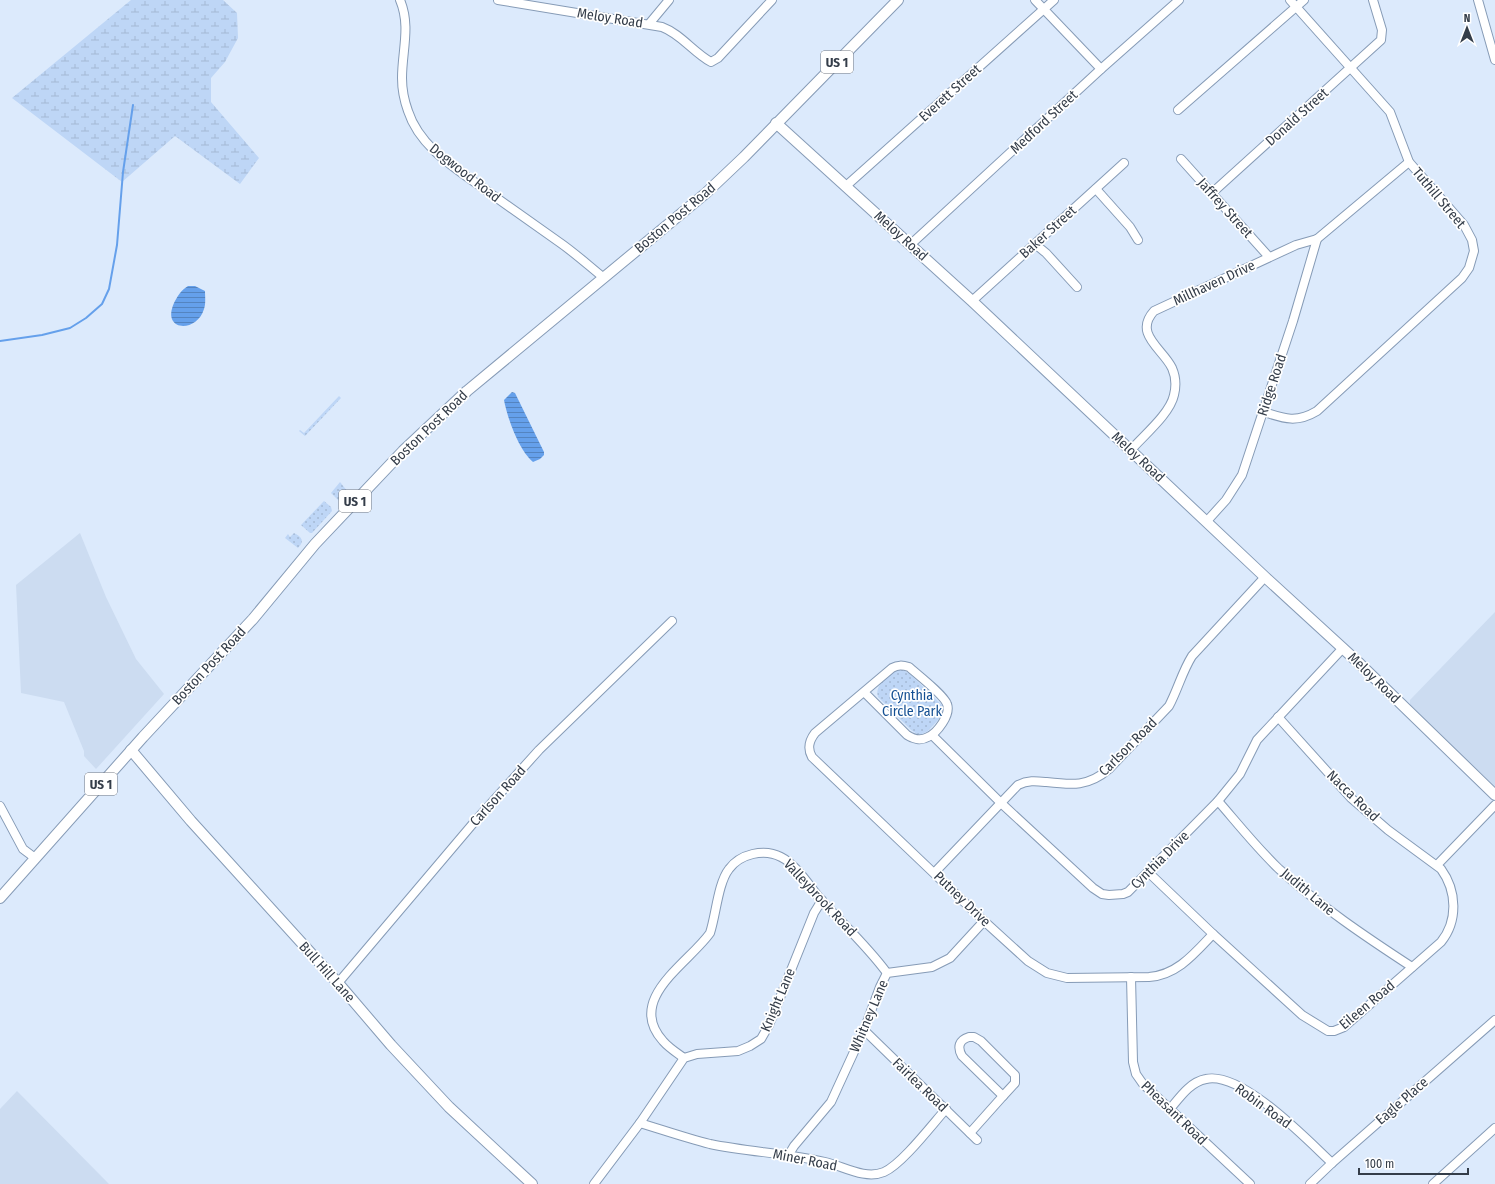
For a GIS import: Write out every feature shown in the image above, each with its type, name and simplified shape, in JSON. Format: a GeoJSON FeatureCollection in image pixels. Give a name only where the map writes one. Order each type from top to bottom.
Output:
{"type":"FeatureCollection","features":[{"type":"Feature","properties":{"kind":"main road","name":"Boston Post Road"},"geometry":{"type":"LineString","coordinates":[[0,898],[131,750],[253,619],[315,544],[403,451],[467,391],[706,193],[744,157],[898,0]]}},
{"type":"Feature","properties":{"kind":"main road","name":"Meloy Road"},"geometry":{"type":"LineString","coordinates":[[776,123],[972,301],[1265,577],[1343,648],[1495,796]]}},
{"type":"Feature","properties":{"kind":"main road","name":"Bull Hill Lane"},"geometry":{"type":"LineString","coordinates":[[131,750],[191,821],[391,1045],[449,1107],[532,1184]]}},
{"type":"Feature","properties":{"kind":"street","name":"Dogwood Road"},"geometry":{"type":"LineString","coordinates":[[400,0],[404,12],[406,27],[402,76],[403,96],[408,113],[419,134],[434,150],[454,167],[561,243],[604,278]]}},
{"type":"Feature","properties":{"kind":"street","name":"Meloy Road"},"geometry":{"type":"LineString","coordinates":[[498,0],[649,24],[672,30],[705,59],[711,62],[718,58],[772,0]]}},
{"type":"Feature","properties":{"kind":"street"},"geometry":{"type":"LineString","coordinates":[[649,24],[669,0]]}},
{"type":"Feature","properties":{"kind":"street"},"geometry":{"type":"LineString","coordinates":[[1035,0],[1101,69]]}},
{"type":"Feature","properties":{"kind":"street","name":"Everett Street"},"geometry":{"type":"LineString","coordinates":[[846,186],[1054,0]]}},
{"type":"Feature","properties":{"kind":"street","name":"Medford Street"},"geometry":{"type":"LineString","coordinates":[[910,245],[1101,69],[1179,0]]}},
{"type":"Feature","properties":{"kind":"street","name":"Tuthill Street"},"geometry":{"type":"LineString","coordinates":[[1264,412],[1283,418],[1300,419],[1317,411],[1462,278],[1469,268],[1474,251],[1464,225],[1409,162],[1390,112],[1290,0]]}},
{"type":"Feature","properties":{"kind":"street"},"geometry":{"type":"LineString","coordinates":[[1178,110],[1304,0]]}},
{"type":"Feature","properties":{"kind":"street","name":"Donald Street"},"geometry":{"type":"LineString","coordinates":[[1212,193],[1382,40],[1382,30],[1373,0]]}},
{"type":"Feature","properties":{"kind":"street"},"geometry":{"type":"LineString","coordinates":[[1478,0],[1495,60]]}},
{"type":"Feature","properties":{"kind":"street","name":"Jaffrey Street"},"geometry":{"type":"LineString","coordinates":[[1181,159],[1269,257]]}},
{"type":"Feature","properties":{"kind":"street","name":"Millhaven Drive"},"geometry":{"type":"LineString","coordinates":[[1131,450],[1168,410],[1174,395],[1175,380],[1171,367],[1153,344],[1147,333],[1147,323],[1151,314],[1158,308],[1269,257],[1296,245],[1317,239],[1409,162]]}},
{"type":"Feature","properties":{"kind":"street","name":"Baker Street"},"geometry":{"type":"LineString","coordinates":[[972,301],[1124,163]]}},
{"type":"Feature","properties":{"kind":"street"},"geometry":{"type":"LineString","coordinates":[[1096,189],[1130,226],[1138,240]]}},
{"type":"Feature","properties":{"kind":"street","name":"Ridge Road"},"geometry":{"type":"LineString","coordinates":[[1207,521],[1226,500],[1242,475],[1293,321],[1317,239]]}},
{"type":"Feature","properties":{"kind":"street"},"geometry":{"type":"LineString","coordinates":[[1035,244],[1046,253],[1077,287]]}},
{"type":"Feature","properties":{"kind":"street","name":"Carlson Road"},"geometry":{"type":"LineString","coordinates":[[934,872],[1018,785],[1025,782],[1036,781],[1070,785],[1089,782],[1100,777],[1109,769],[1169,706],[1176,693],[1184,669],[1192,656],[1265,577]]}},
{"type":"Feature","properties":{"kind":"street","name":"Carlson Road"},"geometry":{"type":"LineString","coordinates":[[338,984],[476,820],[539,750],[672,621]]}},
{"type":"Feature","properties":{"kind":"street","name":"Cynthia Drive"},"geometry":{"type":"LineString","coordinates":[[932,735],[1001,803],[1093,888],[1102,894],[1123,894],[1128,892],[1218,801],[1240,774],[1257,740],[1343,648]]}},
{"type":"Feature","properties":{"kind":"street","name":"Putney Drive"},"geometry":{"type":"LineString","coordinates":[[932,735],[946,718],[948,714],[948,705],[941,696],[909,668],[901,665],[895,666],[815,733],[809,744],[810,752],[818,762],[984,921],[1028,961],[1047,973],[1060,977],[1154,976],[1169,972],[1188,960],[1213,934]]}},
{"type":"Feature","properties":{"kind":"street"},"geometry":{"type":"LineString","coordinates":[[864,692],[910,736],[920,739],[932,735]]}},
{"type":"Feature","properties":{"kind":"street","name":"Nacca Road"},"geometry":{"type":"LineString","coordinates":[[1278,717],[1351,798],[1388,830],[1437,865]]}},
{"type":"Feature","properties":{"kind":"street","name":"Judith Lane"},"geometry":{"type":"LineString","coordinates":[[1218,801],[1279,869],[1338,918],[1412,967]]}},
{"type":"Feature","properties":{"kind":"street"},"geometry":{"type":"LineString","coordinates":[[1437,865],[1495,805]]}},
{"type":"Feature","properties":{"kind":"street"},"geometry":{"type":"LineString","coordinates":[[0,806],[23,849],[35,858]]}},
{"type":"Feature","properties":{"kind":"street","name":"Valleybrook Road"},"geometry":{"type":"LineString","coordinates":[[684,1058],[668,1047],[657,1034],[652,1023],[653,1003],[660,987],[710,933],[725,875],[729,868],[746,856],[755,853],[771,853],[790,863],[876,958],[887,973]]}},
{"type":"Feature","properties":{"kind":"street","name":"Eileen Road"},"geometry":{"type":"LineString","coordinates":[[1148,872],[1213,934],[1302,1015],[1314,1024],[1328,1031],[1334,1031],[1344,1027],[1441,942],[1449,932],[1454,909],[1451,890],[1444,873],[1437,865]]}},
{"type":"Feature","properties":{"kind":"street","name":"Knight Lane"},"geometry":{"type":"LineString","coordinates":[[684,1058],[697,1054],[738,1051],[761,1039],[769,1025],[814,913],[822,900]]}},
{"type":"Feature","properties":{"kind":"street","name":"Whitney Lane"},"geometry":{"type":"LineString","coordinates":[[788,1156],[794,1146],[832,1102],[887,973],[932,967],[950,958],[984,921]]}},
{"type":"Feature","properties":{"kind":"street","name":"Pheasant Road"},"geometry":{"type":"LineString","coordinates":[[1131,977],[1134,1069],[1136,1074],[1142,1084],[1250,1184]]}},
{"type":"Feature","properties":{"kind":"street","name":"Eagle Place"},"geometry":{"type":"LineString","coordinates":[[1310,1184],[1495,1020]]}},
{"type":"Feature","properties":{"kind":"street","name":"Fairlea Road"},"geometry":{"type":"LineString","coordinates":[[864,1030],[977,1140]]}},
{"type":"Feature","properties":{"kind":"street"},"geometry":{"type":"LineString","coordinates":[[970,1133],[1015,1083],[1015,1075],[981,1041],[974,1037],[964,1038],[958,1046],[962,1056],[1003,1096]]}},
{"type":"Feature","properties":{"kind":"street"},"geometry":{"type":"LineString","coordinates":[[594,1184],[640,1122],[684,1058]]}},
{"type":"Feature","properties":{"kind":"street","name":"Robin Road"},"geometry":{"type":"LineString","coordinates":[[1170,1109],[1193,1084],[1213,1078],[1227,1080],[1255,1096],[1277,1112],[1332,1163]]}},
{"type":"Feature","properties":{"kind":"street","name":"Miner Road"},"geometry":{"type":"LineString","coordinates":[[640,1122],[684,1137],[712,1144],[826,1162],[857,1172],[877,1174],[884,1172],[897,1164],[946,1109]]}},
{"type":"Feature","properties":{"kind":"street"},"geometry":{"type":"LineString","coordinates":[[1433,1184],[1495,1128]]}},
{"type":"Feature","properties":{"kind":"shaded area"},"geometry":{"type":"Polygon","coordinates":[[[80,533],[106,597],[136,659],[164,694],[96,769],[84,756],[84,751],[64,702],[21,693],[16,585],[80,533]]]}},
{"type":"Feature","properties":{"kind":"shaded area"},"geometry":{"type":"Polygon","coordinates":[[[1495,612],[1495,788],[1410,709],[1410,700],[1495,612]]]}},
{"type":"Feature","properties":{"kind":"shaded area"},"geometry":{"type":"Polygon","coordinates":[[[17,1091],[109,1184],[0,1184],[0,1109],[17,1091]]]}},
{"type":"Feature","properties":{"kind":"green space"},"geometry":{"type":"Polygon","coordinates":[[[131,0],[223,0],[237,13],[238,38],[225,62],[211,78],[211,102],[259,158],[240,184],[175,136],[122,182],[12,98],[131,0]]]}},
{"type":"Feature","properties":{"kind":"green space"},"geometry":{"type":"Polygon","coordinates":[[[339,396],[341,398],[305,436],[299,431],[300,430],[304,433],[339,396]]]}},
{"type":"Feature","properties":{"kind":"green space"},"geometry":{"type":"Polygon","coordinates":[[[340,482],[348,492],[340,501],[331,493],[340,482]]]}},
{"type":"Feature","properties":{"kind":"green space"},"geometry":{"type":"Polygon","coordinates":[[[324,501],[331,507],[332,511],[312,533],[310,533],[301,525],[324,501]]]}},
{"type":"Feature","properties":{"kind":"green space"},"geometry":{"type":"Polygon","coordinates":[[[294,533],[302,539],[298,548],[285,538],[288,534],[290,537],[294,533]]]}},
{"type":"Feature","properties":{"kind":"green space","name":"Cynthia Circle Park"},"geometry":{"type":"Polygon","coordinates":[[[898,670],[903,670],[910,674],[942,705],[943,712],[940,718],[928,731],[922,734],[917,734],[911,730],[878,697],[877,693],[880,685],[886,678],[898,670]]]}},
{"type":"Feature","properties":{"kind":"water"},"geometry":{"type":"Polygon","coordinates":[[[188,286],[195,286],[205,291],[205,305],[200,317],[195,322],[182,326],[176,324],[172,320],[171,313],[178,296],[188,286]]]}},
{"type":"Feature","properties":{"kind":"water"},"geometry":{"type":"Polygon","coordinates":[[[512,392],[515,393],[544,452],[544,455],[540,459],[533,462],[518,442],[508,415],[504,400],[512,392]]]}},
{"type":"Feature","properties":{"kind":"waterway"},"geometry":{"type":"LineString","coordinates":[[0,341],[42,335],[70,328],[86,318],[102,304],[109,289],[117,245],[123,172],[133,105]]}}]}
